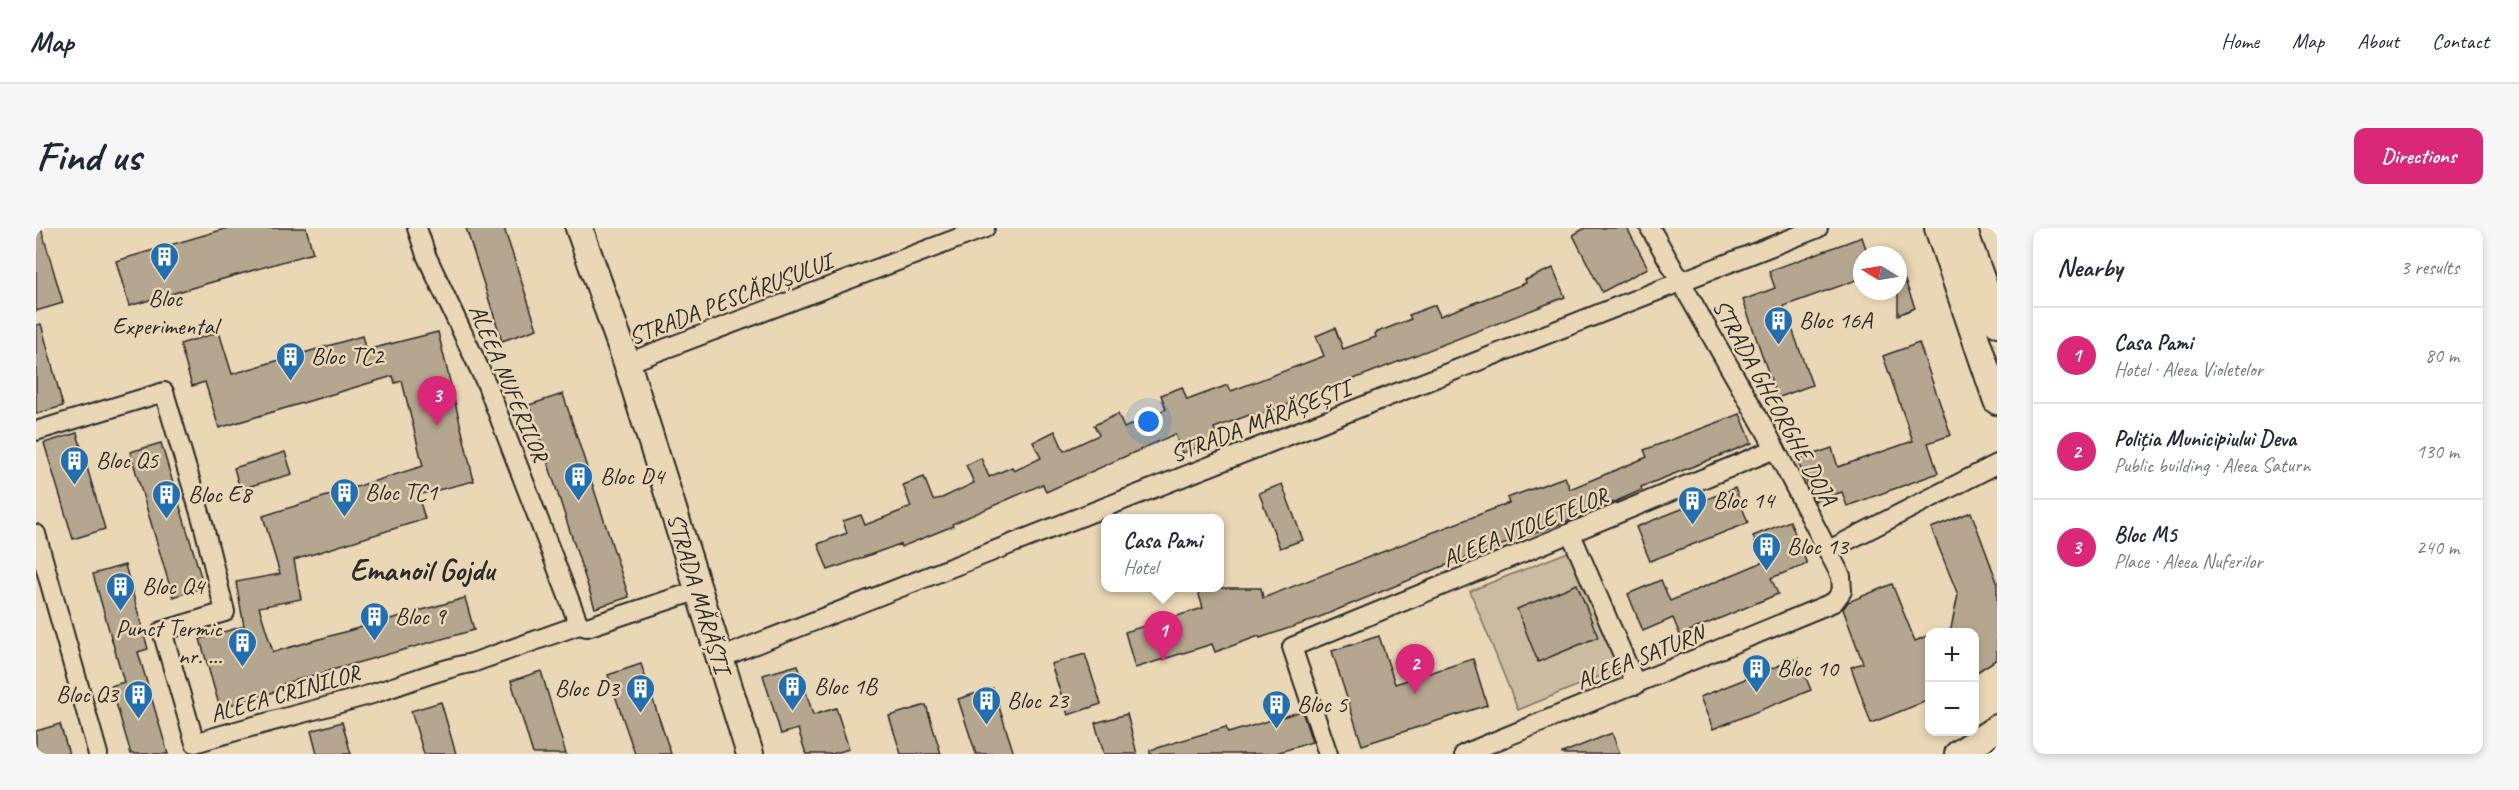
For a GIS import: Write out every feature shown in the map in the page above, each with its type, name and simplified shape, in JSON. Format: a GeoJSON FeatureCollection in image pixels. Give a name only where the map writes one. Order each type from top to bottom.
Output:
{"type":"FeatureCollection","features":[{"type":"Feature","properties":{"kind":"main road"},"geometry":{"type":"LineString","coordinates":[[1938,228],[1997,401]]}},
{"type":"Feature","properties":{"kind":"main road"},"geometry":{"type":"LineString","coordinates":[[1963,228],[1997,323]]}},
{"type":"Feature","properties":{"kind":"main road","name":"STRADA MĂRĂȘTI"},"geometry":{"type":"LineString","coordinates":[[583,229],[750,754]]}},
{"type":"Feature","properties":{"kind":"main road"},"geometry":{"type":"LineString","coordinates":[[1958,754],[1997,728]]}},
{"type":"Feature","properties":{"kind":"street","name":"ALEEA NUFERILOR"},"geometry":{"type":"LineString","coordinates":[[417,228],[426,255],[487,385],[579,625]]}},
{"type":"Feature","properties":{"kind":"street","name":"STRADA PESCĂRUȘULUI"},"geometry":{"type":"LineString","coordinates":[[627,363],[986,228]]}},
{"type":"Feature","properties":{"kind":"street","name":"STRADA GHEORGHE DOJA"},"geometry":{"type":"LineString","coordinates":[[1650,228],[1775,449],[1841,576],[1842,591],[1834,602]]}},
{"type":"Feature","properties":{"kind":"street","name":"STRADA MĂRĂȘEȘTI"},"geometry":{"type":"LineString","coordinates":[[720,658],[1818,228]]}},
{"type":"Feature","properties":{"kind":"street","name":"ALEEA CRINILOR"},"geometry":{"type":"LineString","coordinates":[[36,431],[164,392],[225,612],[162,631],[195,743],[472,663],[579,625],[587,627],[699,590]]}},
{"type":"Feature","properties":{"kind":"street","name":"ALEEA VIOLETELOR"},"geometry":{"type":"LineString","coordinates":[[1328,754],[1292,647],[1775,449]]}},
{"type":"Feature","properties":{"kind":"street"},"geometry":{"type":"LineString","coordinates":[[1828,550],[1997,464]]}},
{"type":"Feature","properties":{"kind":"street"},"geometry":{"type":"LineString","coordinates":[[36,534],[44,593],[98,754]]}},
{"type":"Feature","properties":{"kind":"street"},"geometry":{"type":"LineString","coordinates":[[1571,534],[1636,685]]}},
{"type":"Feature","properties":{"kind":"street","name":"ALEEA SATURN"},"geometry":{"type":"LineString","coordinates":[[1464,754],[1834,602]]}},
{"type":"Feature","properties":{"kind":"shaded area"},"geometry":{"type":"Polygon","coordinates":[[[1573,550],[1620,668],[1518,710],[1470,591],[1573,550]]]}},
{"type":"Feature","properties":{"kind":"building"},"geometry":{"type":"Polygon","coordinates":[[[36,228],[41,228],[63,303],[36,311],[36,228]]]}},
{"type":"Feature","properties":{"kind":"building","name":"Bloc Experimental"},"geometry":{"type":"Polygon","coordinates":[[[228,228],[306,228],[313,253],[129,306],[116,261],[228,228]]]}},
{"type":"Feature","properties":{"kind":"building"},"geometry":{"type":"Polygon","coordinates":[[[466,228],[504,228],[537,329],[502,341],[466,228]]]}},
{"type":"Feature","properties":{"kind":"building"},"geometry":{"type":"Polygon","coordinates":[[[1585,228],[1627,228],[1648,268],[1602,292],[1573,235],[1585,228]]]}},
{"type":"Feature","properties":{"kind":"building","name":"Bloc 16A"},"geometry":{"type":"Polygon","coordinates":[[[1862,237],[1865,246],[1853,246],[1853,281],[1784,306],[1812,385],[1777,398],[1743,300],[1775,288],[1769,271],[1862,237]]]}},
{"type":"Feature","properties":{"kind":"building"},"geometry":{"type":"Polygon","coordinates":[[[1553,268],[1565,297],[1279,408],[1253,417],[1252,414],[1214,428],[1218,440],[1182,453],[1175,434],[1046,492],[1043,484],[952,524],[953,526],[901,547],[900,544],[828,570],[818,544],[847,533],[843,521],[861,515],[865,525],[911,507],[903,485],[924,477],[933,500],[942,498],[974,483],[966,465],[981,458],[989,477],[1012,467],[1014,471],[1041,458],[1033,442],[1055,431],[1064,451],[1099,435],[1094,425],[1118,414],[1124,428],[1166,409],[1161,395],[1182,387],[1187,400],[1228,385],[1231,391],[1324,356],[1316,336],[1335,328],[1343,349],[1376,337],[1375,333],[1411,319],[1409,315],[1435,305],[1440,316],[1526,283],[1525,280],[1553,268]]]}},
{"type":"Feature","properties":{"kind":"building"},"geometry":{"type":"Polygon","coordinates":[[[1907,286],[1915,308],[1898,315],[1898,300],[1907,300],[1907,286]]]}},
{"type":"Feature","properties":{"kind":"building"},"geometry":{"type":"Polygon","coordinates":[[[41,324],[63,406],[36,414],[36,325],[41,324]]]}},
{"type":"Feature","properties":{"kind":"building"},"geometry":{"type":"Polygon","coordinates":[[[219,332],[232,374],[362,336],[366,350],[438,332],[474,481],[418,495],[425,519],[294,560],[301,599],[259,607],[273,652],[465,598],[474,630],[282,684],[284,689],[220,708],[200,639],[244,626],[236,582],[280,574],[263,516],[423,466],[402,381],[395,383],[393,376],[219,428],[205,382],[192,386],[180,344],[219,332]]]}},
{"type":"Feature","properties":{"kind":"building"},"geometry":{"type":"Polygon","coordinates":[[[1919,343],[1951,435],[1928,443],[1938,473],[1847,506],[1842,492],[1815,501],[1797,460],[1832,448],[1838,467],[1913,441],[1883,356],[1919,343]]]}},
{"type":"Feature","properties":{"kind":"building","name":"Bloc D4"},"geometry":{"type":"Polygon","coordinates":[[[563,394],[629,597],[595,608],[529,405],[563,394]]]}},
{"type":"Feature","properties":{"kind":"building"},"geometry":{"type":"Polygon","coordinates":[[[1740,414],[1752,443],[1641,487],[1642,490],[1582,516],[1441,567],[1310,621],[1215,652],[1212,644],[1135,668],[1125,632],[1203,608],[1198,592],[1224,592],[1224,588],[1261,588],[1263,598],[1509,503],[1507,498],[1565,477],[1570,489],[1647,457],[1644,450],[1740,414]]]}},
{"type":"Feature","properties":{"kind":"building","name":"Bloc Q5"},"geometry":{"type":"Polygon","coordinates":[[[77,433],[105,529],[73,539],[44,443],[77,433]]]}},
{"type":"Feature","properties":{"kind":"building","name":"Bloc E8"},"geometry":{"type":"Polygon","coordinates":[[[161,443],[204,587],[173,597],[130,452],[161,443]]]}},
{"type":"Feature","properties":{"kind":"building"},"geometry":{"type":"Polygon","coordinates":[[[285,452],[292,474],[240,489],[234,468],[285,452]]]}},
{"type":"Feature","properties":{"kind":"building"},"geometry":{"type":"Polygon","coordinates":[[[1282,484],[1303,540],[1280,548],[1259,493],[1282,484]]]}},
{"type":"Feature","properties":{"kind":"building","name":"Bloc 14"},"geometry":{"type":"Polygon","coordinates":[[[1735,488],[1748,523],[1650,561],[1636,527],[1735,488]]]}},
{"type":"Feature","properties":{"kind":"building"},"geometry":{"type":"Polygon","coordinates":[[[1971,512],[1997,582],[1997,659],[1979,671],[1979,628],[1951,628],[1958,595],[1931,528],[1971,512]]]}},
{"type":"Feature","properties":{"kind":"building","name":"Bloc 13"},"geometry":{"type":"Polygon","coordinates":[[[1790,521],[1807,564],[1771,578],[1778,594],[1680,635],[1673,618],[1643,631],[1628,594],[1661,580],[1670,601],[1763,562],[1753,536],[1790,521]]]}},
{"type":"Feature","properties":{"kind":"building"},"geometry":{"type":"Polygon","coordinates":[[[125,565],[148,649],[138,652],[168,754],[131,754],[111,686],[124,682],[93,574],[125,565]]]}},
{"type":"Feature","properties":{"kind":"building"},"geometry":{"type":"Polygon","coordinates":[[[1577,584],[1598,637],[1538,662],[1517,609],[1577,584]]]}},
{"type":"Feature","properties":{"kind":"building"},"geometry":{"type":"Polygon","coordinates":[[[1892,584],[1915,641],[1925,637],[1925,702],[1871,723],[1851,667],[1863,663],[1843,609],[1848,602],[1892,584]]]}},
{"type":"Feature","properties":{"kind":"building"},"geometry":{"type":"Polygon","coordinates":[[[1379,636],[1395,684],[1473,659],[1487,705],[1362,745],[1332,651],[1379,636]]]}},
{"type":"Feature","properties":{"kind":"building"},"geometry":{"type":"Polygon","coordinates":[[[1085,654],[1101,704],[1068,715],[1051,664],[1085,654]]]}},
{"type":"Feature","properties":{"kind":"building","name":"Bloc 10"},"geometry":{"type":"Polygon","coordinates":[[[1798,658],[1811,690],[1713,729],[1700,697],[1798,658]]]}},
{"type":"Feature","properties":{"kind":"building","name":"Bloc D3"},"geometry":{"type":"Polygon","coordinates":[[[641,664],[671,754],[635,754],[608,675],[641,664]]]}},
{"type":"Feature","properties":{"kind":"building","name":"Bloc 1B"},"geometry":{"type":"Polygon","coordinates":[[[798,665],[813,715],[836,708],[849,749],[832,754],[806,754],[798,729],[781,734],[763,675],[798,665]]]}},
{"type":"Feature","properties":{"kind":"building"},"geometry":{"type":"Polygon","coordinates":[[[541,671],[566,754],[533,754],[511,681],[541,671]]]}},
{"type":"Feature","properties":{"kind":"building","name":"Bloc 23"},"geometry":{"type":"Polygon","coordinates":[[[993,688],[1014,754],[976,754],[958,699],[993,688]]]}},
{"type":"Feature","properties":{"kind":"building"},"geometry":{"type":"Polygon","coordinates":[[[441,702],[456,754],[424,754],[411,711],[441,702]]]}},
{"type":"Feature","properties":{"kind":"building"},"geometry":{"type":"Polygon","coordinates":[[[926,705],[941,754],[901,754],[889,716],[926,705]]]}},
{"type":"Feature","properties":{"kind":"building","name":"Bloc 5"},"geometry":{"type":"Polygon","coordinates":[[[1302,711],[1312,742],[1273,754],[1150,754],[1150,750],[1226,727],[1228,733],[1302,711]]]}},
{"type":"Feature","properties":{"kind":"building"},"geometry":{"type":"Polygon","coordinates":[[[1127,714],[1137,754],[1104,754],[1095,723],[1127,714]]]}},
{"type":"Feature","properties":{"kind":"building"},"geometry":{"type":"Polygon","coordinates":[[[342,722],[351,754],[317,754],[311,731],[342,722]]]}},
{"type":"Feature","properties":{"kind":"building"},"geometry":{"type":"Polygon","coordinates":[[[60,724],[69,754],[36,754],[36,731],[60,724]]]}},
{"type":"Feature","properties":{"kind":"building"},"geometry":{"type":"Polygon","coordinates":[[[1612,733],[1620,754],[1562,754],[1562,753],[1612,733]]]}},
{"type":"Feature","properties":{"kind":"place","name":"Bloc Experimental"},"geometry":{"type":"Point","coordinates":[165,282]}},
{"type":"Feature","properties":{"kind":"place","name":"Bloc 16A"},"geometry":{"type":"Point","coordinates":[1778,346]}},
{"type":"Feature","properties":{"kind":"place","name":"Bloc TC2"},"geometry":{"type":"Point","coordinates":[290,382]}},
{"type":"Feature","properties":{"kind":"place","name":"Bloc M5"},"geometry":{"type":"Point","coordinates":[437,426]}},
{"type":"Feature","properties":{"kind":"place","name":"Bloc Q5"},"geometry":{"type":"Point","coordinates":[75,486]}},
{"type":"Feature","properties":{"kind":"place","name":"Bloc D4"},"geometry":{"type":"Point","coordinates":[579,502]}},
{"type":"Feature","properties":{"kind":"place","name":"Bloc TC1"},"geometry":{"type":"Point","coordinates":[344,518]}},
{"type":"Feature","properties":{"kind":"place","name":"Bloc E8"},"geometry":{"type":"Point","coordinates":[167,520]}},
{"type":"Feature","properties":{"kind":"place","name":"Bloc 14"},"geometry":{"type":"Point","coordinates":[1692,526]}},
{"type":"Feature","properties":{"kind":"place","name":"Bloc 13"},"geometry":{"type":"Point","coordinates":[1766,572]}},
{"type":"Feature","properties":{"kind":"place","name":"Bloc Q4"},"geometry":{"type":"Point","coordinates":[121,612]}},
{"type":"Feature","properties":{"kind":"place","name":"Bloc 9"},"geometry":{"type":"Point","coordinates":[374,642]}},
{"type":"Feature","properties":{"kind":"place","name":"Casa Pami"},"geometry":{"type":"Point","coordinates":[1163,661]}},
{"type":"Feature","properties":{"kind":"place","name":"Punct Termic nr. ..."},"geometry":{"type":"Point","coordinates":[243,668]}},
{"type":"Feature","properties":{"kind":"place","name":"Poliția Municipiului Deva"},"geometry":{"type":"Point","coordinates":[1415,694]}},
{"type":"Feature","properties":{"kind":"place","name":"Bloc 10"},"geometry":{"type":"Point","coordinates":[1756,694]}},
{"type":"Feature","properties":{"kind":"place","name":"Bloc 1B"},"geometry":{"type":"Point","coordinates":[793,712]}},
{"type":"Feature","properties":{"kind":"place","name":"Bloc D3"},"geometry":{"type":"Point","coordinates":[640,714]}},
{"type":"Feature","properties":{"kind":"place","name":"Bloc Q3"},"geometry":{"type":"Point","coordinates":[139,720]}},
{"type":"Feature","properties":{"kind":"place","name":"Bloc 23"},"geometry":{"type":"Point","coordinates":[986,726]}},
{"type":"Feature","properties":{"kind":"place","name":"Bloc 5"},"geometry":{"type":"Point","coordinates":[1276,730]}},
{"type":"Feature","properties":{"kind":"district","name":"Emanoil Gojdu"},"geometry":{"type":"Point","coordinates":[422,570]}}]}
